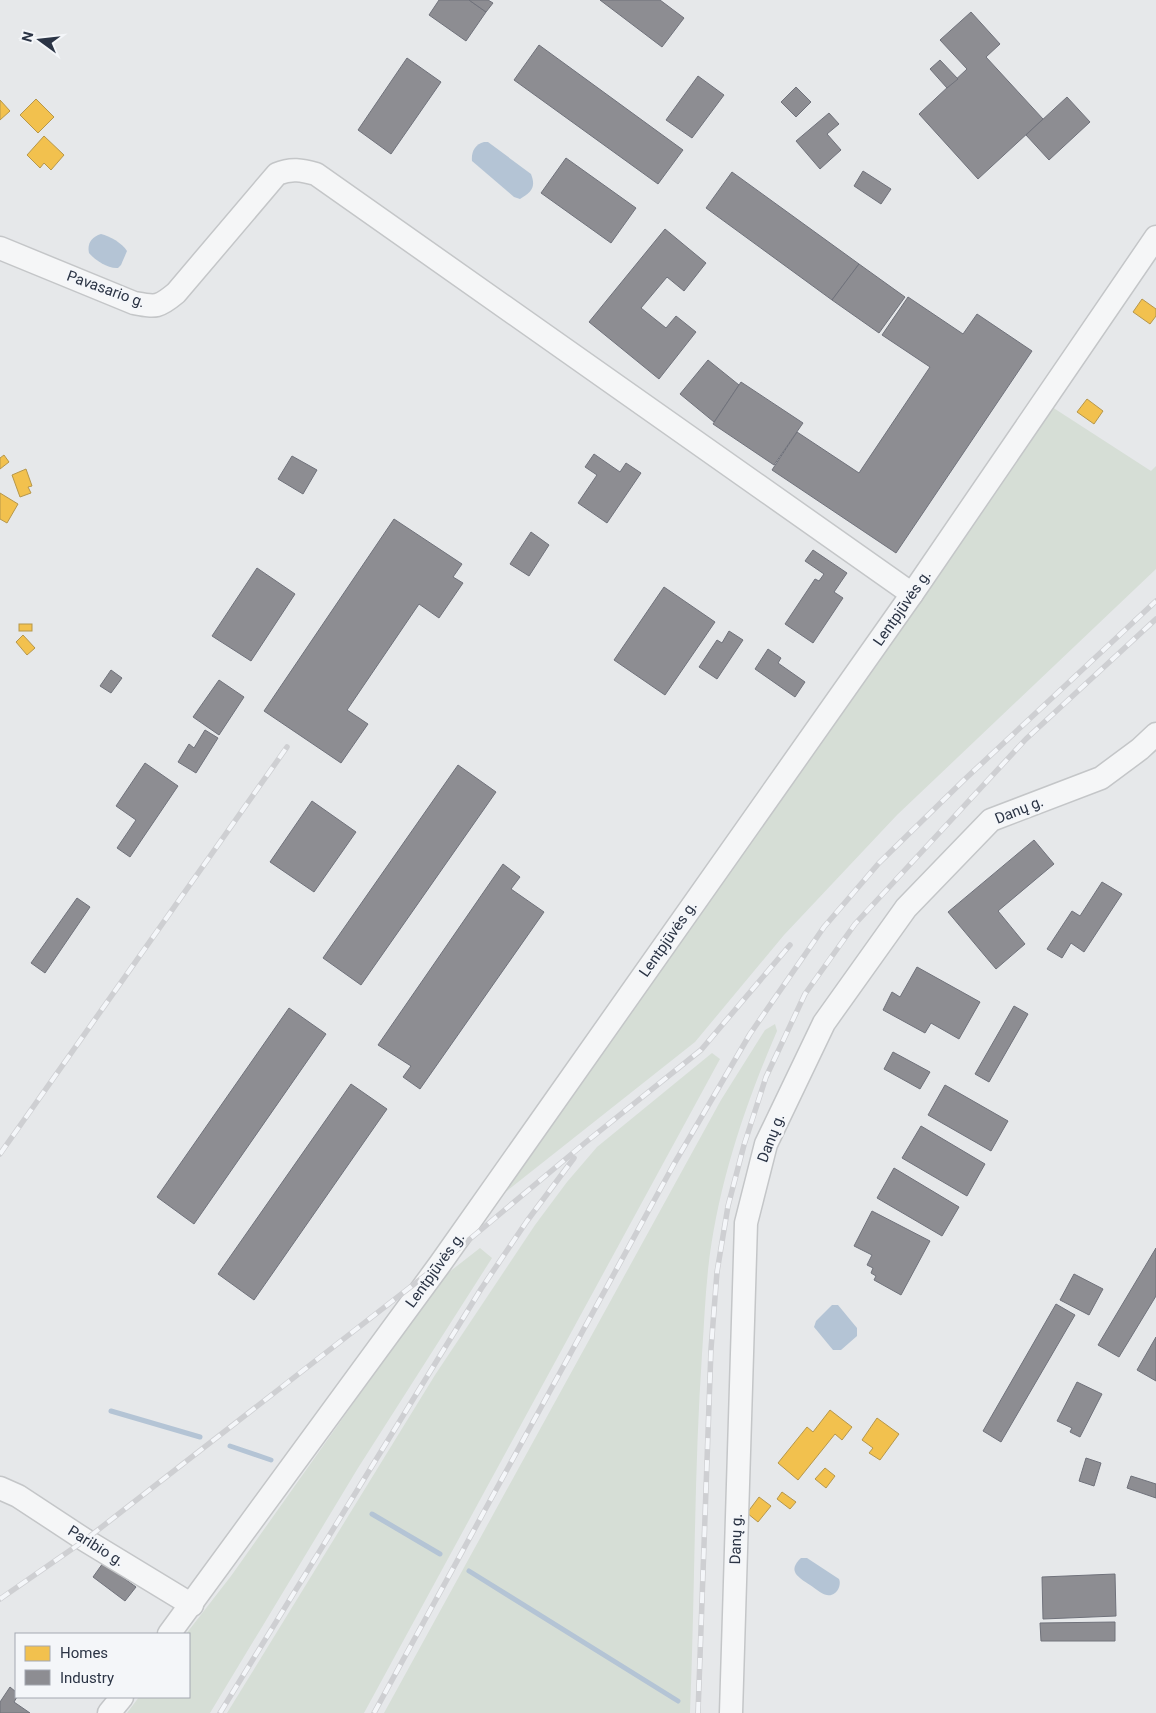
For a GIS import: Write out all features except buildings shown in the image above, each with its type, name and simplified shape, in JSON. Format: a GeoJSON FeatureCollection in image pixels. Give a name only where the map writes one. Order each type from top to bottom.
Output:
{"type":"FeatureCollection","features":[{"type":"Feature","properties":{"kind":"street","name":"Pavasario g."},"geometry":{"type":"LineString","coordinates":[[0,248],[134,302],[150,306],[162,304],[176,292],[277,174],[286,170],[316,174],[912,594]]}},
{"type":"Feature","properties":{"kind":"street","name":"Lentpjūvės g."},"geometry":{"type":"LineString","coordinates":[[170,1633],[440,1264],[912,594],[1156,237]]}},
{"type":"Feature","properties":{"kind":"street","name":"Danų g."},"geometry":{"type":"LineString","coordinates":[[731,1713],[746,1222],[766,1144],[824,1023],[906,908],[991,820],[1101,778],[1140,749],[1156,734]]}},
{"type":"Feature","properties":{"kind":"street","name":"Paribio g."},"geometry":{"type":"LineString","coordinates":[[0,1488],[18,1496],[85,1540],[192,1604]]}},
{"type":"Feature","properties":{"kind":"street"},"geometry":{"type":"LineString","coordinates":[[109,1713],[121,1698]]}},
{"type":"Feature","properties":{"kind":"shaded area"},"geometry":{"type":"Polygon","coordinates":[[[1052,407],[1151,471],[1156,466],[1156,569],[897,815],[784,935],[695,1042],[493,1202],[1052,407]]]}},
{"type":"Feature","properties":{"kind":"shaded area"},"geometry":{"type":"Polygon","coordinates":[[[775,1024],[777,1031],[743,1118],[725,1178],[712,1239],[708,1270],[697,1443],[690,1713],[384,1713],[721,1100],[765,1030],[775,1024]]]}},
{"type":"Feature","properties":{"kind":"shaded area"},"geometry":{"type":"Polygon","coordinates":[[[712,1053],[720,1059],[364,1713],[227,1713],[435,1375],[535,1225],[567,1182],[597,1147],[712,1053]]]}},
{"type":"Feature","properties":{"kind":"shaded area"},"geometry":{"type":"Polygon","coordinates":[[[480,1248],[492,1258],[358,1468],[210,1713],[127,1713],[138,1698],[190,1698],[190,1633],[187,1633],[231,1576],[420,1309],[448,1273],[480,1248]]]}},
{"type":"Feature","properties":{"kind":"water"},"geometry":{"type":"Polygon","coordinates":[[[484,142],[488,142],[531,174],[533,186],[527,194],[520,199],[514,197],[472,161],[474,149],[484,142]]]}},
{"type":"Feature","properties":{"kind":"water"},"geometry":{"type":"Polygon","coordinates":[[[101,234],[115,240],[127,251],[118,268],[102,264],[89,253],[90,241],[101,234]]]}},
{"type":"Feature","properties":{"kind":"water"},"geometry":{"type":"Polygon","coordinates":[[[832,1305],[838,1305],[857,1328],[857,1336],[841,1350],[833,1350],[814,1327],[816,1321],[832,1305]]]}},
{"type":"Feature","properties":{"kind":"water"},"geometry":{"type":"Polygon","coordinates":[[[801,1558],[807,1558],[839,1579],[840,1585],[836,1593],[827,1595],[798,1576],[795,1567],[801,1558]]]}},
{"type":"Feature","properties":{"kind":"waterway"},"geometry":{"type":"LineString","coordinates":[[111,1411],[200,1437]]}},
{"type":"Feature","properties":{"kind":"waterway"},"geometry":{"type":"LineString","coordinates":[[230,1446],[271,1460]]}},
{"type":"Feature","properties":{"kind":"waterway"},"geometry":{"type":"LineString","coordinates":[[372,1514],[440,1554]]}},
{"type":"Feature","properties":{"kind":"waterway"},"geometry":{"type":"LineString","coordinates":[[469,1571],[678,1701]]}},
{"type":"Feature","properties":{"kind":"railway"},"geometry":{"type":"LineString","coordinates":[[374,1713],[674,1164],[750,1034],[824,927],[879,863],[964,780],[1156,601]]}},
{"type":"Feature","properties":{"kind":"railway"},"geometry":{"type":"LineString","coordinates":[[698,1713],[711,1349],[717,1272],[728,1206],[744,1145],[766,1077],[805,994],[855,924],[1026,739],[1156,619]]}},
{"type":"Feature","properties":{"kind":"railway"},"geometry":{"type":"LineString","coordinates":[[0,1154],[287,747]]}},
{"type":"Feature","properties":{"kind":"railway"},"geometry":{"type":"LineString","coordinates":[[0,1599],[85,1540],[440,1264],[586,1142],[701,1050],[790,945]]}},
{"type":"Feature","properties":{"kind":"railway"},"geometry":{"type":"LineString","coordinates":[[220,1713],[481,1289],[527,1221],[574,1158]]}}]}
